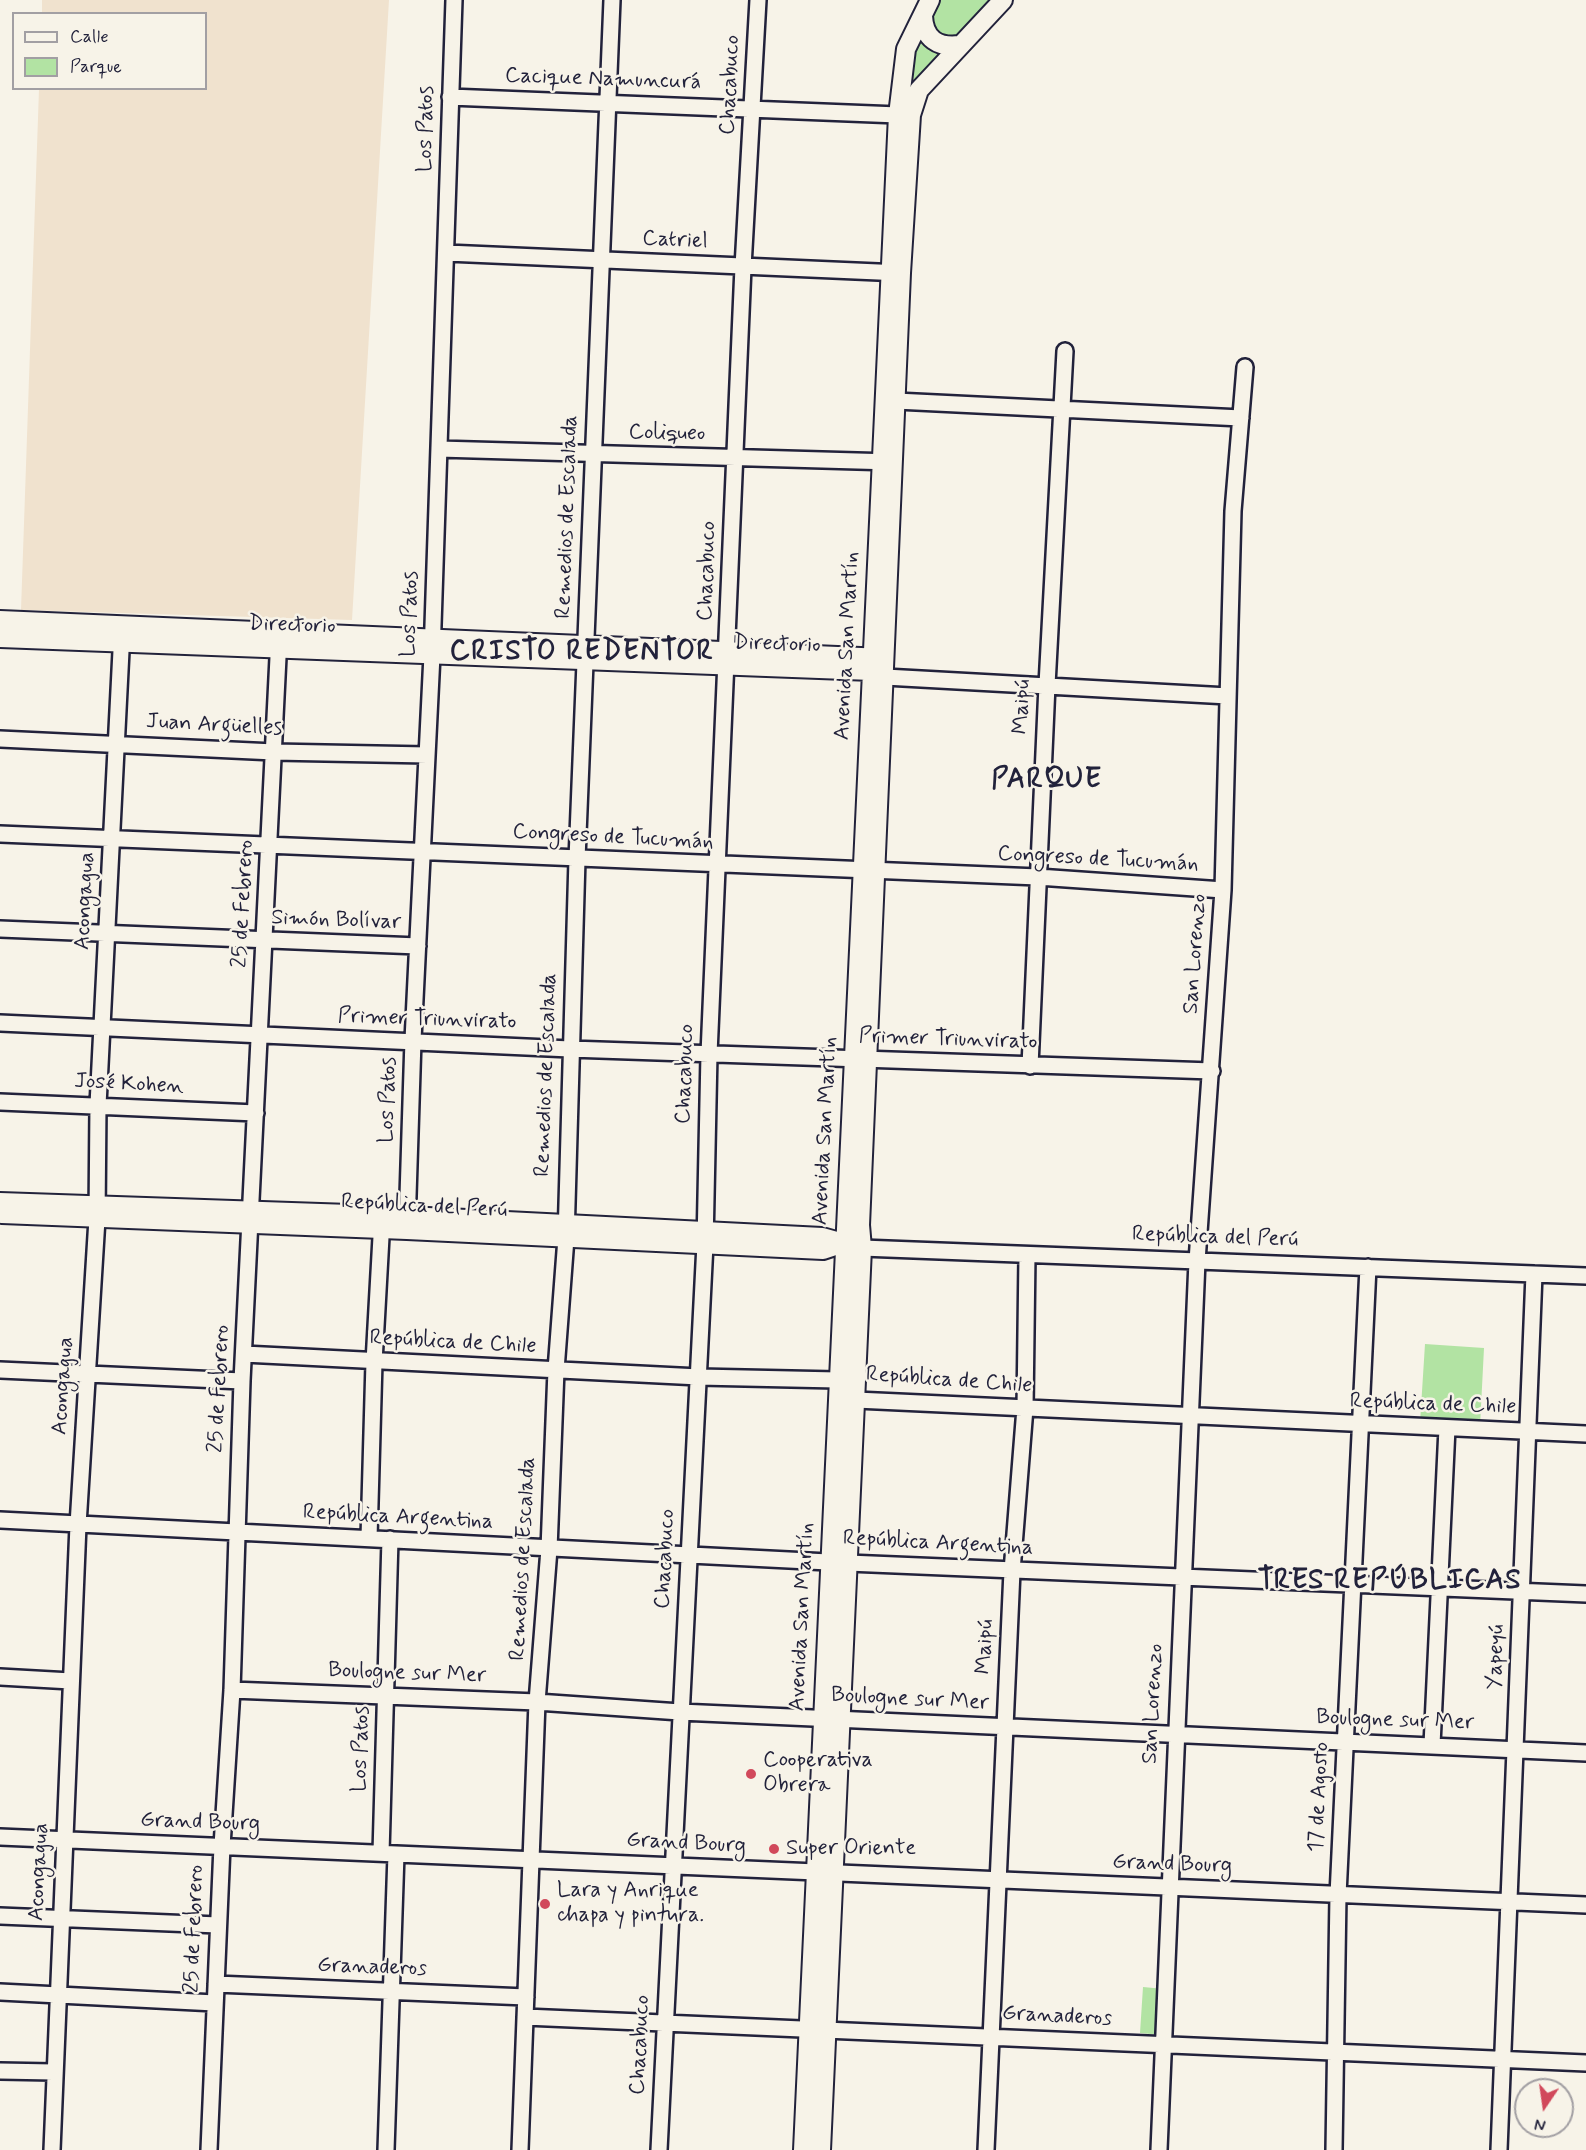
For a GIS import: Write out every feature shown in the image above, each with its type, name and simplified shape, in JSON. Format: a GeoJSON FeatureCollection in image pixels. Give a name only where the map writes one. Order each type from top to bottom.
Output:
{"type":"FeatureCollection","features":[{"type":"Feature","properties":{"kind":"main road"},"geometry":{"type":"LineString","coordinates":[[904,115],[919,90],[1003,0]]}},
{"type":"Feature","properties":{"kind":"main road"},"geometry":{"type":"LineString","coordinates":[[926,8],[923,27],[930,39],[949,46],[960,45]]}},
{"type":"Feature","properties":{"kind":"main road"},"geometry":{"type":"LineString","coordinates":[[904,115],[906,49],[926,8]]}},
{"type":"Feature","properties":{"kind":"main road","name":"Avenida San Martín"},"geometry":{"type":"LineString","coordinates":[[802,2150],[822,1718],[856,1400],[862,1248],[860,1225],[861,1060],[895,273],[904,115]]}},
{"type":"Feature","properties":{"kind":"main road","name":"Avenida San Martín"},"geometry":{"type":"LineString","coordinates":[[887,462],[896,401],[895,273]]}},
{"type":"Feature","properties":{"kind":"main road","name":"Directorio"},"geometry":{"type":"LineString","coordinates":[[0,620],[122,634]]}},
{"type":"Feature","properties":{"kind":"main road","name":"Directorio"},"geometry":{"type":"LineString","coordinates":[[0,638],[122,634],[279,640],[432,637],[585,652],[879,666]]}},
{"type":"Feature","properties":{"kind":"main road","name":"Directorio"},"geometry":{"type":"LineString","coordinates":[[279,640],[432,656],[585,652]]}},
{"type":"Feature","properties":{"kind":"main road","name":"Avenida San Martín"},"geometry":{"type":"LineString","coordinates":[[821,2150],[842,1718],[837,1380],[844,1243],[861,1060]]}},
{"type":"Feature","properties":{"kind":"main road","name":"República del Perú"},"geometry":{"type":"LineString","coordinates":[[0,1202],[97,1212]]}},
{"type":"Feature","properties":{"kind":"main road","name":"República del Perú"},"geometry":{"type":"LineString","coordinates":[[0,1214],[97,1212],[705,1237],[822,1237],[862,1248]]}},
{"type":"Feature","properties":{"kind":"street","name":"Los Patos"},"geometry":{"type":"LineString","coordinates":[[407,1223],[413,1040],[432,656],[454,0]]}},
{"type":"Feature","properties":{"kind":"street","name":"Remedios de Escalada"},"geometry":{"type":"LineString","coordinates":[[520,2150],[537,1702],[549,1549],[556,1370],[566,1231],[577,859],[612,0]]}},
{"type":"Feature","properties":{"kind":"street","name":"Chacabuco"},"geometry":{"type":"LineString","coordinates":[[659,2150],[699,1377],[717,866],[743,267],[758,0]]}},
{"type":"Feature","properties":{"kind":"street","name":"Cacique Namuncurá"},"geometry":{"type":"LineString","coordinates":[[450,97],[904,115]]}},
{"type":"Feature","properties":{"kind":"street","name":"Catriel"},"geometry":{"type":"LineString","coordinates":[[447,253],[895,273]]}},
{"type":"Feature","properties":{"kind":"street","name":"Maipú"},"geometry":{"type":"LineString","coordinates":[[1030,1066],[1065,351]]}},
{"type":"Feature","properties":{"kind":"street","name":"San Lorenzo"},"geometry":{"type":"LineString","coordinates":[[1159,2150],[1197,1261],[1223,890],[1233,511],[1245,367]]}},
{"type":"Feature","properties":{"kind":"street"},"geometry":{"type":"LineString","coordinates":[[896,401],[1241,418]]}},
{"type":"Feature","properties":{"kind":"street","name":"Coliqueo"},"geometry":{"type":"LineString","coordinates":[[439,449],[887,462]]}},
{"type":"Feature","properties":{"kind":"street","name":"Acongagua"},"geometry":{"type":"LineString","coordinates":[[52,2150],[56,1994],[78,1525],[97,1212],[98,1106],[122,634]]}},
{"type":"Feature","properties":{"kind":"street","name":"25 de Febrero"},"geometry":{"type":"LineString","coordinates":[[209,2150],[218,1925],[232,1690],[242,1381],[279,640]]}},
{"type":"Feature","properties":{"kind":"street","name":"Directorio"},"geometry":{"type":"LineString","coordinates":[[879,666],[1047,685],[1228,696]]}},
{"type":"Feature","properties":{"kind":"street","name":"Juan Argüelles"},"geometry":{"type":"LineString","coordinates":[[0,739],[274,752],[427,755]]}},
{"type":"Feature","properties":{"kind":"street","name":"Congreso de Tucumán"},"geometry":{"type":"LineString","coordinates":[[0,834],[1038,878],[1223,890]]}},
{"type":"Feature","properties":{"kind":"street","name":"Simón Bolívar"},"geometry":{"type":"LineString","coordinates":[[0,929],[265,942],[418,946]]}},
{"type":"Feature","properties":{"kind":"street","name":"Primer Triunvirato"},"geometry":{"type":"LineString","coordinates":[[0,1023],[260,1036],[413,1040],[570,1049],[1212,1071]]}},
{"type":"Feature","properties":{"kind":"street","name":"José Kohen"},"geometry":{"type":"LineString","coordinates":[[0,1102],[256,1113]]}},
{"type":"Feature","properties":{"kind":"street"},"geometry":{"type":"LineString","coordinates":[[369,1538],[374,1362],[383,1222]]}},
{"type":"Feature","properties":{"kind":"street","name":"República del Perú"},"geometry":{"type":"LineString","coordinates":[[862,1248],[1586,1276]]}},
{"type":"Feature","properties":{"kind":"street","name":"Maipú"},"geometry":{"type":"LineString","coordinates":[[986,2150],[1012,1571],[1025,1408],[1027,1255]]}},
{"type":"Feature","properties":{"kind":"street","name":"17 de Agosto"},"geometry":{"type":"LineString","coordinates":[[1334,2150],[1338,1895],[1368,1267]]}},
{"type":"Feature","properties":{"kind":"street","name":"Yapeyú"},"geometry":{"type":"LineString","coordinates":[[1499,2150],[1534,1274]]}},
{"type":"Feature","properties":{"kind":"street","name":"República de Chile"},"geometry":{"type":"LineString","coordinates":[[244,1354],[699,1377],[837,1380],[856,1400],[1586,1434]]}},
{"type":"Feature","properties":{"kind":"street"},"geometry":{"type":"LineString","coordinates":[[0,1370],[242,1381]]}},
{"type":"Feature","properties":{"kind":"street"},"geometry":{"type":"LineString","coordinates":[[1432,1745],[1447,1428]]}},
{"type":"Feature","properties":{"kind":"street","name":"República Argentina"},"geometry":{"type":"LineString","coordinates":[[0,1520],[236,1534],[390,1539],[839,1563],[1586,1594]]}},
{"type":"Feature","properties":{"kind":"street","name":"Los Patos"},"geometry":{"type":"LineString","coordinates":[[381,1853],[390,1539]]}},
{"type":"Feature","properties":{"kind":"street"},"geometry":{"type":"LineString","coordinates":[[0,1677],[71,1681]]}},
{"type":"Feature","properties":{"kind":"street","name":"Boulogne sur Mer"},"geometry":{"type":"LineString","coordinates":[[232,1690],[537,1702],[680,1712],[1516,1748],[1586,1753]]}},
{"type":"Feature","properties":{"kind":"street","name":"Grand Bourg"},"geometry":{"type":"LineString","coordinates":[[0,1837],[1586,1905]]}},
{"type":"Feature","properties":{"kind":"street"},"geometry":{"type":"LineString","coordinates":[[386,2150],[396,1854]]}},
{"type":"Feature","properties":{"kind":"street"},"geometry":{"type":"LineString","coordinates":[[0,1916],[218,1925]]}},
{"type":"Feature","properties":{"kind":"street","name":"Granaderos"},"geometry":{"type":"LineString","coordinates":[[216,1984],[526,1997]]}},
{"type":"Feature","properties":{"kind":"street"},"geometry":{"type":"LineString","coordinates":[[0,1992],[215,2002]]}},
{"type":"Feature","properties":{"kind":"street","name":"Granaderos"},"geometry":{"type":"LineString","coordinates":[[525,2017],[1586,2063]]}},
{"type":"Feature","properties":{"kind":"street"},"geometry":{"type":"LineString","coordinates":[[0,2071],[53,2072]]}},
{"type":"Feature","properties":{"kind":"shaded area"},"geometry":{"type":"Polygon","coordinates":[[[42,0],[389,0],[352,620],[21,610],[39,90],[207,90],[207,12],[42,12],[42,0]]]}},
{"type":"Feature","properties":{"kind":"green space"},"geometry":{"type":"Polygon","coordinates":[[[936,0],[997,0],[952,41],[938,38],[930,13],[936,0]]]}},
{"type":"Feature","properties":{"kind":"green space"},"geometry":{"type":"Polygon","coordinates":[[[919,32],[948,51],[915,85],[910,85],[908,81],[919,32]]]}},
{"type":"Feature","properties":{"kind":"green space"},"geometry":{"type":"Polygon","coordinates":[[[1425,1344],[1484,1348],[1480,1426],[1420,1423],[1425,1344]]]}},
{"type":"Feature","properties":{"kind":"green space"},"geometry":{"type":"Polygon","coordinates":[[[1143,1987],[1164,1989],[1161,2035],[1140,2033],[1143,1987]]]}},
{"type":"Feature","properties":{"kind":"place","name":"Cooperativa Obrera"},"geometry":{"type":"Point","coordinates":[751,1774]}},
{"type":"Feature","properties":{"kind":"place","name":"Super Oriente"},"geometry":{"type":"Point","coordinates":[774,1849]}},
{"type":"Feature","properties":{"kind":"place","name":"Lara y Anrique chapa y pintura."},"geometry":{"type":"Point","coordinates":[545,1904]}},
{"type":"Feature","properties":{"kind":"district","name":"CRISTO REDENTOR"},"geometry":{"type":"Point","coordinates":[582,653]}},
{"type":"Feature","properties":{"kind":"district","name":"PARQUE"},"geometry":{"type":"Point","coordinates":[1047,781]}},
{"type":"Feature","properties":{"kind":"district","name":"TRES REPÚBLICAS"},"geometry":{"type":"Point","coordinates":[1390,1582]}}]}
